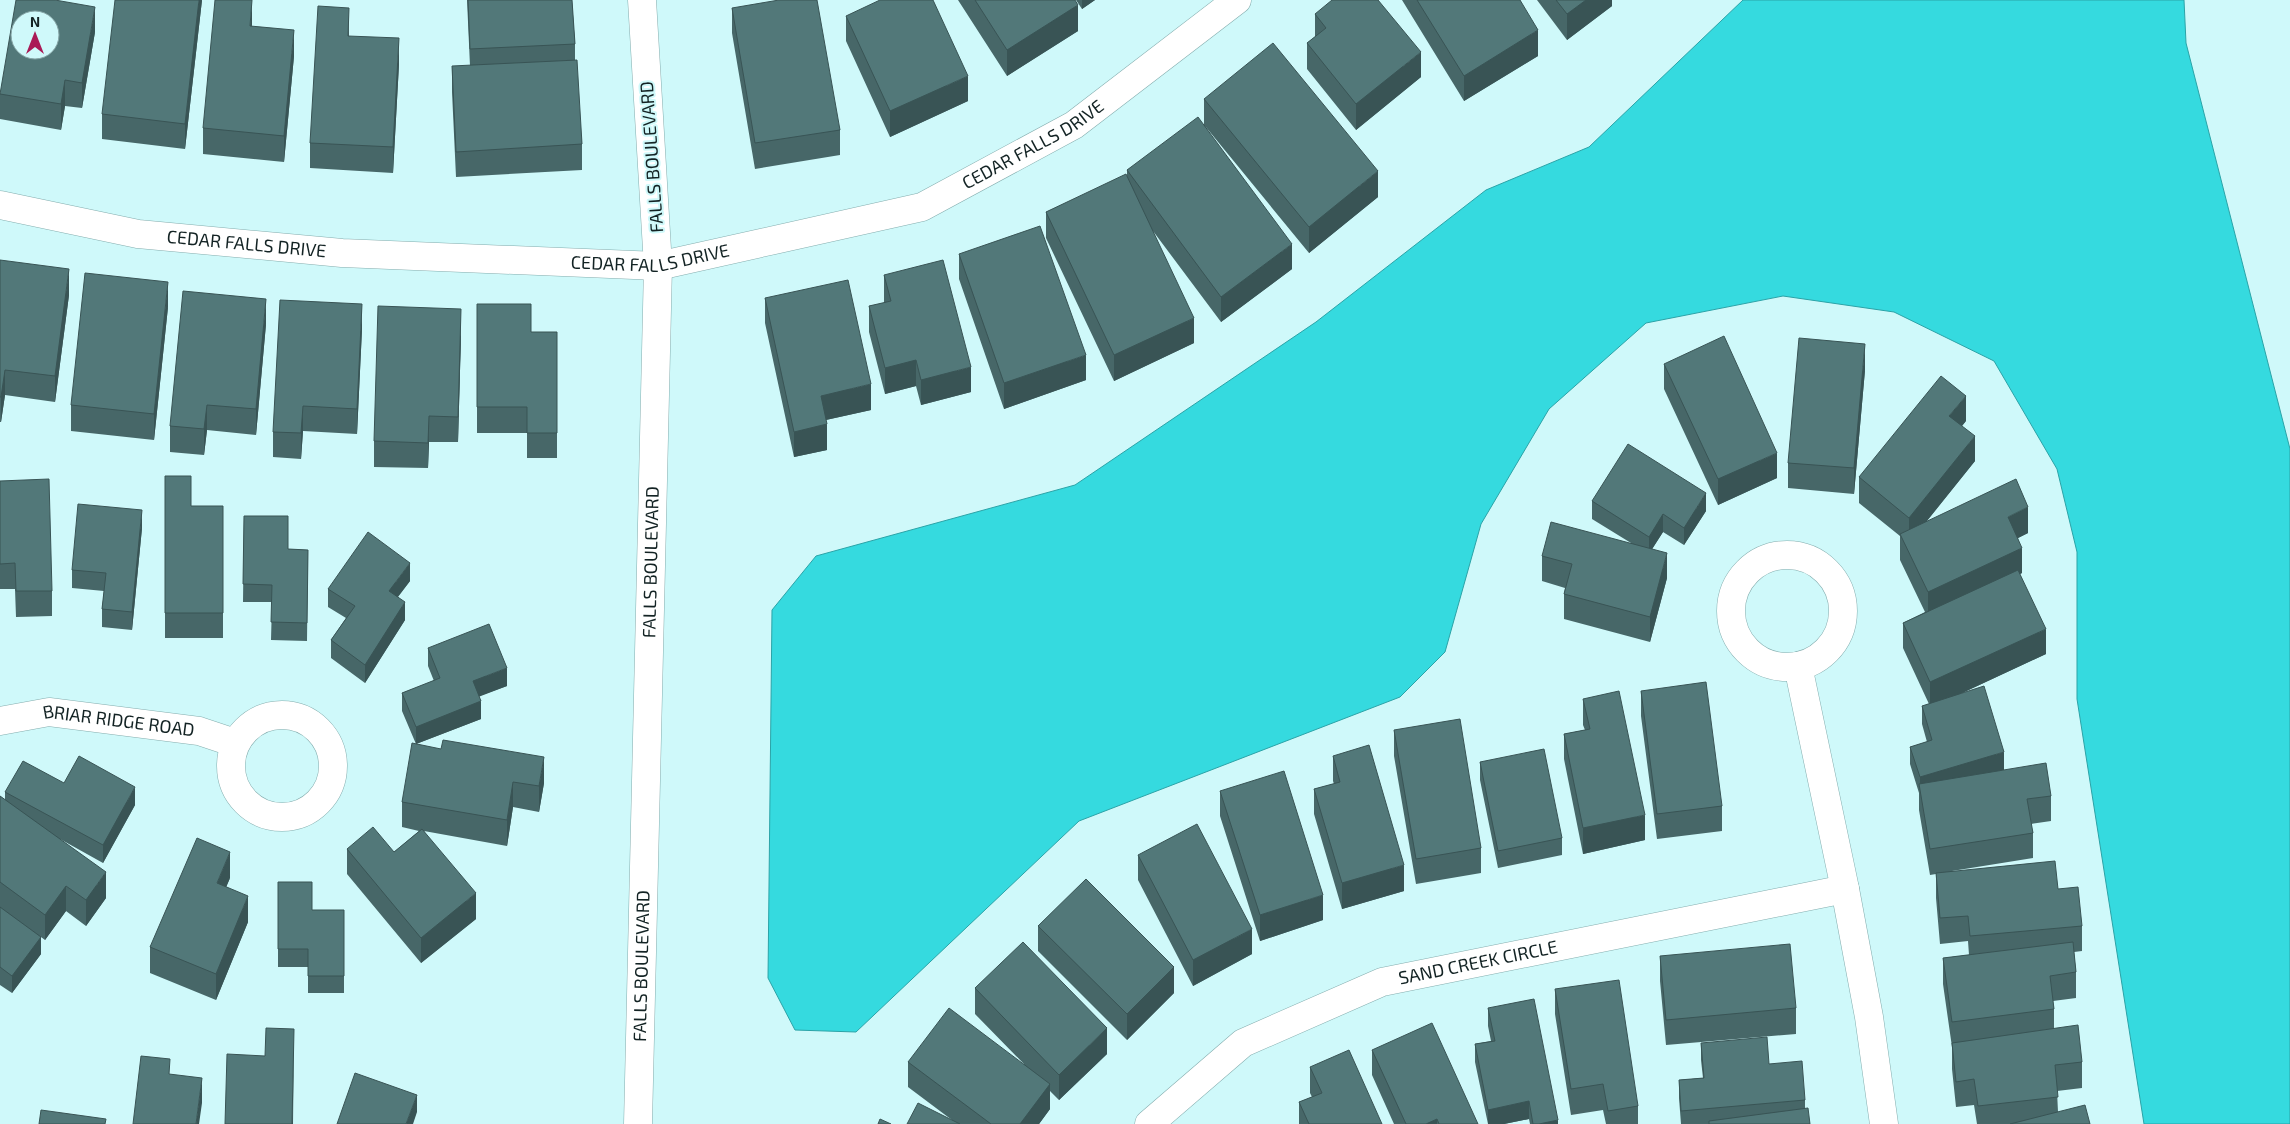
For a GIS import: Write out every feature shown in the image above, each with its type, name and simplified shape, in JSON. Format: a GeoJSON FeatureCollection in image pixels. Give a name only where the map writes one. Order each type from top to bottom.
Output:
{"type":"FeatureCollection","features":[{"type":"Feature","properties":{"kind":"street","name":"FALLS BOULEVARD"},"geometry":{"type":"LineString","coordinates":[[638,1124],[658,266],[642,0]]}},
{"type":"Feature","properties":{"kind":"street","name":"CEDAR FALLS DRIVE"},"geometry":{"type":"LineString","coordinates":[[0,205],[138,234],[342,253],[658,266],[922,207],[1074,125],[1237,0]]}},
{"type":"Feature","properties":{"kind":"street"},"geometry":{"type":"LineString","coordinates":[[1776,556],[1794,556],[1811,560],[1825,570],[1836,584],[1842,600],[1843,618],[1838,635],[1828,649],[1814,660],[1798,666],[1780,667],[1763,662],[1748,652],[1738,638],[1731,622],[1731,604],[1736,588],[1746,573],[1760,562],[1776,556]]}},
{"type":"Feature","properties":{"kind":"street"},"geometry":{"type":"LineString","coordinates":[[1798,666],[1845,889],[1869,1017],[1884,1124]]}},
{"type":"Feature","properties":{"kind":"street","name":"BRIAR RIDGE ROAD"},"geometry":{"type":"LineString","coordinates":[[0,721],[50,712],[199,731],[235,743]]}},
{"type":"Feature","properties":{"kind":"street","name":"SAND CREEK CIRCLE"},"geometry":{"type":"LineString","coordinates":[[1149,1124],[1243,1043],[1382,982],[1845,889]]}},
{"type":"Feature","properties":{"kind":"water"},"geometry":{"type":"Polygon","coordinates":[[[1743,0],[2184,0],[2186,43],[2290,449],[2290,1124],[2144,1124],[2077,699],[2077,552],[2057,469],[1994,361],[1894,312],[1783,296],[1646,323],[1549,409],[1481,524],[1445,652],[1400,697],[1079,821],[856,1032],[795,1030],[768,978],[772,610],[816,556],[1075,485],[1316,322],[1486,190],[1589,147],[1743,0]]]}},
{"type":"Feature","properties":{"kind":"building"},"geometry":{"type":"Polygon","coordinates":[[[16,0],[55,0],[95,7],[82,83],[65,80],[61,104],[0,94],[10,35],[10,60],[60,60],[60,10],[14,10],[16,0]]]}},
{"type":"Feature","properties":{"kind":"building"},"geometry":{"type":"Polygon","coordinates":[[[115,0],[199,0],[185,124],[102,114],[115,0]]]}},
{"type":"Feature","properties":{"kind":"building"},"geometry":{"type":"Polygon","coordinates":[[[215,0],[252,0],[250,26],[294,30],[284,136],[203,128],[215,0]]]}},
{"type":"Feature","properties":{"kind":"building"},"geometry":{"type":"Polygon","coordinates":[[[468,0],[572,0],[575,44],[470,49],[468,0]]]}},
{"type":"Feature","properties":{"kind":"building"},"geometry":{"type":"Polygon","coordinates":[[[779,0],[817,0],[840,130],[755,143],[732,8],[779,0]]]}},
{"type":"Feature","properties":{"kind":"building"},"geometry":{"type":"Polygon","coordinates":[[[880,0],[933,0],[968,76],[890,111],[846,16],[880,0]]]}},
{"type":"Feature","properties":{"kind":"building"},"geometry":{"type":"Polygon","coordinates":[[[975,0],[1075,0],[1078,5],[1007,50],[975,0]]]}},
{"type":"Feature","properties":{"kind":"building"},"geometry":{"type":"Polygon","coordinates":[[[1332,0],[1378,0],[1421,52],[1356,104],[1307,43],[1326,28],[1315,14],[1332,0]]]}},
{"type":"Feature","properties":{"kind":"building"},"geometry":{"type":"Polygon","coordinates":[[[1417,0],[1520,0],[1538,30],[1464,76],[1417,0]]]}},
{"type":"Feature","properties":{"kind":"building"},"geometry":{"type":"Polygon","coordinates":[[[1556,0],[1586,0],[1567,14],[1556,0]]]}},
{"type":"Feature","properties":{"kind":"building"},"geometry":{"type":"Polygon","coordinates":[[[318,6],[349,8],[348,36],[399,38],[393,147],[310,143],[318,6]]]}},
{"type":"Feature","properties":{"kind":"building"},"geometry":{"type":"Polygon","coordinates":[[[1273,43],[1378,171],[1309,227],[1204,99],[1273,43]]]}},
{"type":"Feature","properties":{"kind":"building"},"geometry":{"type":"Polygon","coordinates":[[[577,60],[582,144],[456,152],[452,66],[577,60]]]}},
{"type":"Feature","properties":{"kind":"building"},"geometry":{"type":"Polygon","coordinates":[[[1198,117],[1292,244],[1221,297],[1127,170],[1198,117]]]}},
{"type":"Feature","properties":{"kind":"building"},"geometry":{"type":"Polygon","coordinates":[[[1126,174],[1194,318],[1114,355],[1046,212],[1126,174]]]}},
{"type":"Feature","properties":{"kind":"building"},"geometry":{"type":"Polygon","coordinates":[[[1040,226],[1086,355],[1004,383],[959,254],[1040,226]]]}},
{"type":"Feature","properties":{"kind":"building"},"geometry":{"type":"Polygon","coordinates":[[[0,260],[69,269],[55,376],[5,370],[1,397],[0,397],[0,260]]]}},
{"type":"Feature","properties":{"kind":"building"},"geometry":{"type":"Polygon","coordinates":[[[943,260],[971,367],[921,380],[916,360],[885,368],[869,306],[891,301],[884,275],[943,260]]]}},
{"type":"Feature","properties":{"kind":"building"},"geometry":{"type":"Polygon","coordinates":[[[85,273],[168,282],[154,414],[71,405],[85,273]]]}},
{"type":"Feature","properties":{"kind":"building"},"geometry":{"type":"Polygon","coordinates":[[[848,280],[871,384],[821,396],[827,424],[794,432],[765,298],[848,280]]]}},
{"type":"Feature","properties":{"kind":"building"},"geometry":{"type":"Polygon","coordinates":[[[183,291],[266,299],[256,409],[207,405],[204,429],[170,426],[183,291]]]}},
{"type":"Feature","properties":{"kind":"building"},"geometry":{"type":"Polygon","coordinates":[[[280,300],[362,304],[357,409],[303,406],[301,433],[273,432],[280,300]]]}},
{"type":"Feature","properties":{"kind":"building"},"geometry":{"type":"Polygon","coordinates":[[[477,304],[531,304],[531,332],[557,332],[557,433],[527,433],[527,407],[477,407],[477,304]]]}},
{"type":"Feature","properties":{"kind":"building"},"geometry":{"type":"Polygon","coordinates":[[[378,306],[461,309],[458,417],[429,416],[428,443],[374,441],[378,306]]]}},
{"type":"Feature","properties":{"kind":"building"},"geometry":{"type":"Polygon","coordinates":[[[1724,336],[1777,453],[1718,479],[1664,364],[1724,336]]]}},
{"type":"Feature","properties":{"kind":"building"},"geometry":{"type":"Polygon","coordinates":[[[1799,338],[1865,344],[1854,468],[1788,463],[1799,338]]]}},
{"type":"Feature","properties":{"kind":"building"},"geometry":{"type":"Polygon","coordinates":[[[1941,376],[1966,396],[1949,416],[1975,436],[1909,518],[1859,477],[1941,376]]]}},
{"type":"Feature","properties":{"kind":"building"},"geometry":{"type":"Polygon","coordinates":[[[1628,444],[1706,493],[1684,528],[1663,514],[1649,537],[1592,501],[1628,444]]]}},
{"type":"Feature","properties":{"kind":"building"},"geometry":{"type":"Polygon","coordinates":[[[165,476],[191,476],[191,506],[223,506],[223,613],[165,613],[165,476]]]}},
{"type":"Feature","properties":{"kind":"building"},"geometry":{"type":"Polygon","coordinates":[[[49,479],[52,591],[16,591],[15,563],[0,564],[0,481],[49,479]]]}},
{"type":"Feature","properties":{"kind":"building"},"geometry":{"type":"Polygon","coordinates":[[[2016,479],[2028,507],[2008,517],[2022,548],[1928,592],[1900,534],[2016,479]]]}},
{"type":"Feature","properties":{"kind":"building"},"geometry":{"type":"Polygon","coordinates":[[[78,504],[142,510],[132,612],[102,609],[106,573],[72,570],[78,504]]]}},
{"type":"Feature","properties":{"kind":"building"},"geometry":{"type":"Polygon","coordinates":[[[244,516],[288,516],[288,549],[308,550],[307,623],[271,622],[272,585],[243,584],[244,516]]]}},
{"type":"Feature","properties":{"kind":"building"},"geometry":{"type":"Polygon","coordinates":[[[1551,522],[1667,553],[1650,617],[1564,594],[1572,564],[1542,556],[1551,522]]]}},
{"type":"Feature","properties":{"kind":"building"},"geometry":{"type":"Polygon","coordinates":[[[368,532],[410,563],[389,591],[405,602],[365,665],[331,640],[355,606],[328,589],[368,532]]]}},
{"type":"Feature","properties":{"kind":"building"},"geometry":{"type":"Polygon","coordinates":[[[2018,570],[2046,629],[1930,682],[1903,623],[2018,570]]]}},
{"type":"Feature","properties":{"kind":"building"},"geometry":{"type":"Polygon","coordinates":[[[489,624],[507,668],[473,681],[481,701],[416,727],[402,693],[440,678],[428,648],[489,624]]]}},
{"type":"Feature","properties":{"kind":"building"},"geometry":{"type":"Polygon","coordinates":[[[1706,682],[1722,806],[1657,814],[1641,691],[1706,682]]]}},
{"type":"Feature","properties":{"kind":"building"},"geometry":{"type":"Polygon","coordinates":[[[1984,686],[2004,752],[1920,777],[1910,747],[1932,740],[1922,706],[1984,686]]]}},
{"type":"Feature","properties":{"kind":"building"},"geometry":{"type":"Polygon","coordinates":[[[1619,691],[1645,815],[1583,828],[1564,734],[1590,729],[1583,699],[1619,691]]]}},
{"type":"Feature","properties":{"kind":"building"},"geometry":{"type":"Polygon","coordinates":[[[1460,719],[1481,848],[1416,859],[1394,730],[1460,719]]]}},
{"type":"Feature","properties":{"kind":"building"},"geometry":{"type":"Polygon","coordinates":[[[443,740],[544,757],[539,786],[513,782],[507,820],[402,802],[412,743],[441,749],[443,740]]]}},
{"type":"Feature","properties":{"kind":"building"},"geometry":{"type":"Polygon","coordinates":[[[1369,745],[1404,865],[1342,883],[1314,789],[1340,782],[1333,756],[1369,745]]]}},
{"type":"Feature","properties":{"kind":"building"},"geometry":{"type":"Polygon","coordinates":[[[1544,749],[1562,838],[1498,851],[1480,762],[1544,749]]]}},
{"type":"Feature","properties":{"kind":"building"},"geometry":{"type":"Polygon","coordinates":[[[79,756],[135,787],[103,845],[5,792],[23,761],[64,783],[79,756]]]}},
{"type":"Feature","properties":{"kind":"building"},"geometry":{"type":"Polygon","coordinates":[[[2046,763],[2051,796],[2027,799],[2033,833],[1930,849],[1919,784],[2046,763]]]}},
{"type":"Feature","properties":{"kind":"building"},"geometry":{"type":"Polygon","coordinates":[[[1284,771],[1323,895],[1260,915],[1220,791],[1284,771]]]}},
{"type":"Feature","properties":{"kind":"building"},"geometry":{"type":"Polygon","coordinates":[[[0,796],[106,872],[86,900],[66,886],[45,915],[0,882],[0,796]]]}},
{"type":"Feature","properties":{"kind":"building"},"geometry":{"type":"Polygon","coordinates":[[[1197,824],[1252,929],[1193,960],[1138,855],[1197,824]]]}},
{"type":"Feature","properties":{"kind":"building"},"geometry":{"type":"Polygon","coordinates":[[[373,827],[394,852],[422,829],[476,893],[421,938],[347,849],[373,827]]]}},
{"type":"Feature","properties":{"kind":"building"},"geometry":{"type":"Polygon","coordinates":[[[197,838],[230,852],[217,883],[248,896],[216,974],[150,947],[197,838]]]}},
{"type":"Feature","properties":{"kind":"building"},"geometry":{"type":"Polygon","coordinates":[[[2055,861],[2058,889],[2078,887],[2082,926],[1970,936],[1968,916],[1940,918],[1936,873],[2055,861]]]}},
{"type":"Feature","properties":{"kind":"building"},"geometry":{"type":"Polygon","coordinates":[[[1086,879],[1174,967],[1127,1014],[1038,926],[1086,879]]]}},
{"type":"Feature","properties":{"kind":"building"},"geometry":{"type":"Polygon","coordinates":[[[278,882],[312,882],[312,910],[344,910],[344,976],[308,976],[308,949],[278,949],[278,882]]]}},
{"type":"Feature","properties":{"kind":"building"},"geometry":{"type":"Polygon","coordinates":[[[0,907],[41,937],[12,976],[0,967],[0,907]]]}},
{"type":"Feature","properties":{"kind":"building"},"geometry":{"type":"Polygon","coordinates":[[[1023,942],[1107,1028],[1059,1075],[975,988],[1023,942]]]}},
{"type":"Feature","properties":{"kind":"building"},"geometry":{"type":"Polygon","coordinates":[[[2073,942],[2076,972],[2050,976],[2054,1009],[1952,1022],[1943,958],[2073,942]]]}},
{"type":"Feature","properties":{"kind":"building"},"geometry":{"type":"Polygon","coordinates":[[[1790,944],[1796,1008],[1666,1020],[1660,956],[1790,944]]]}},
{"type":"Feature","properties":{"kind":"building"},"geometry":{"type":"Polygon","coordinates":[[[1619,980],[1638,1106],[1608,1111],[1603,1084],[1571,1089],[1555,989],[1619,980]]]}},
{"type":"Feature","properties":{"kind":"building"},"geometry":{"type":"Polygon","coordinates":[[[1534,999],[1558,1120],[1539,1124],[1533,1124],[1529,1101],[1488,1110],[1475,1044],[1495,1041],[1488,1008],[1534,999]]]}},
{"type":"Feature","properties":{"kind":"building"},"geometry":{"type":"Polygon","coordinates":[[[949,1008],[1050,1084],[1020,1124],[991,1124],[908,1062],[949,1008]]]}},
{"type":"Feature","properties":{"kind":"building"},"geometry":{"type":"Polygon","coordinates":[[[1432,1023],[1478,1124],[1439,1124],[1437,1119],[1426,1124],[1406,1124],[1372,1050],[1432,1023]]]}},
{"type":"Feature","properties":{"kind":"building"},"geometry":{"type":"Polygon","coordinates":[[[2078,1025],[2082,1062],[2055,1065],[2058,1097],[1978,1106],[1974,1079],[1956,1082],[1952,1043],[2078,1025]]]}},
{"type":"Feature","properties":{"kind":"building"},"geometry":{"type":"Polygon","coordinates":[[[266,1028],[294,1029],[292,1124],[225,1124],[227,1054],[265,1056],[266,1028]]]}},
{"type":"Feature","properties":{"kind":"building"},"geometry":{"type":"Polygon","coordinates":[[[1767,1037],[1769,1064],[1802,1061],[1805,1100],[1681,1111],[1679,1080],[1704,1078],[1701,1043],[1767,1037]]]}},
{"type":"Feature","properties":{"kind":"building"},"geometry":{"type":"Polygon","coordinates":[[[1349,1050],[1382,1124],[1309,1124],[1299,1102],[1322,1093],[1310,1067],[1349,1050]]]}},
{"type":"Feature","properties":{"kind":"building"},"geometry":{"type":"Polygon","coordinates":[[[141,1056],[170,1059],[169,1074],[202,1078],[196,1124],[133,1124],[141,1056]]]}},
{"type":"Feature","properties":{"kind":"building"},"geometry":{"type":"Polygon","coordinates":[[[355,1073],[417,1095],[406,1124],[337,1124],[355,1073]]]}},
{"type":"Feature","properties":{"kind":"building"},"geometry":{"type":"Polygon","coordinates":[[[918,1103],[960,1124],[907,1124],[918,1103]]]}},
{"type":"Feature","properties":{"kind":"building"},"geometry":{"type":"Polygon","coordinates":[[[2085,1105],[2090,1124],[2010,1124],[2085,1105]]]}},
{"type":"Feature","properties":{"kind":"building"},"geometry":{"type":"Polygon","coordinates":[[[1808,1108],[1810,1124],[1709,1124],[1709,1121],[1808,1108]]]}},
{"type":"Feature","properties":{"kind":"building"},"geometry":{"type":"Polygon","coordinates":[[[41,1110],[106,1119],[105,1124],[39,1124],[41,1110]]]}},
{"type":"Feature","properties":{"kind":"building"},"geometry":{"type":"Polygon","coordinates":[[[880,1119],[891,1124],[878,1124],[880,1119]]]}}]}
